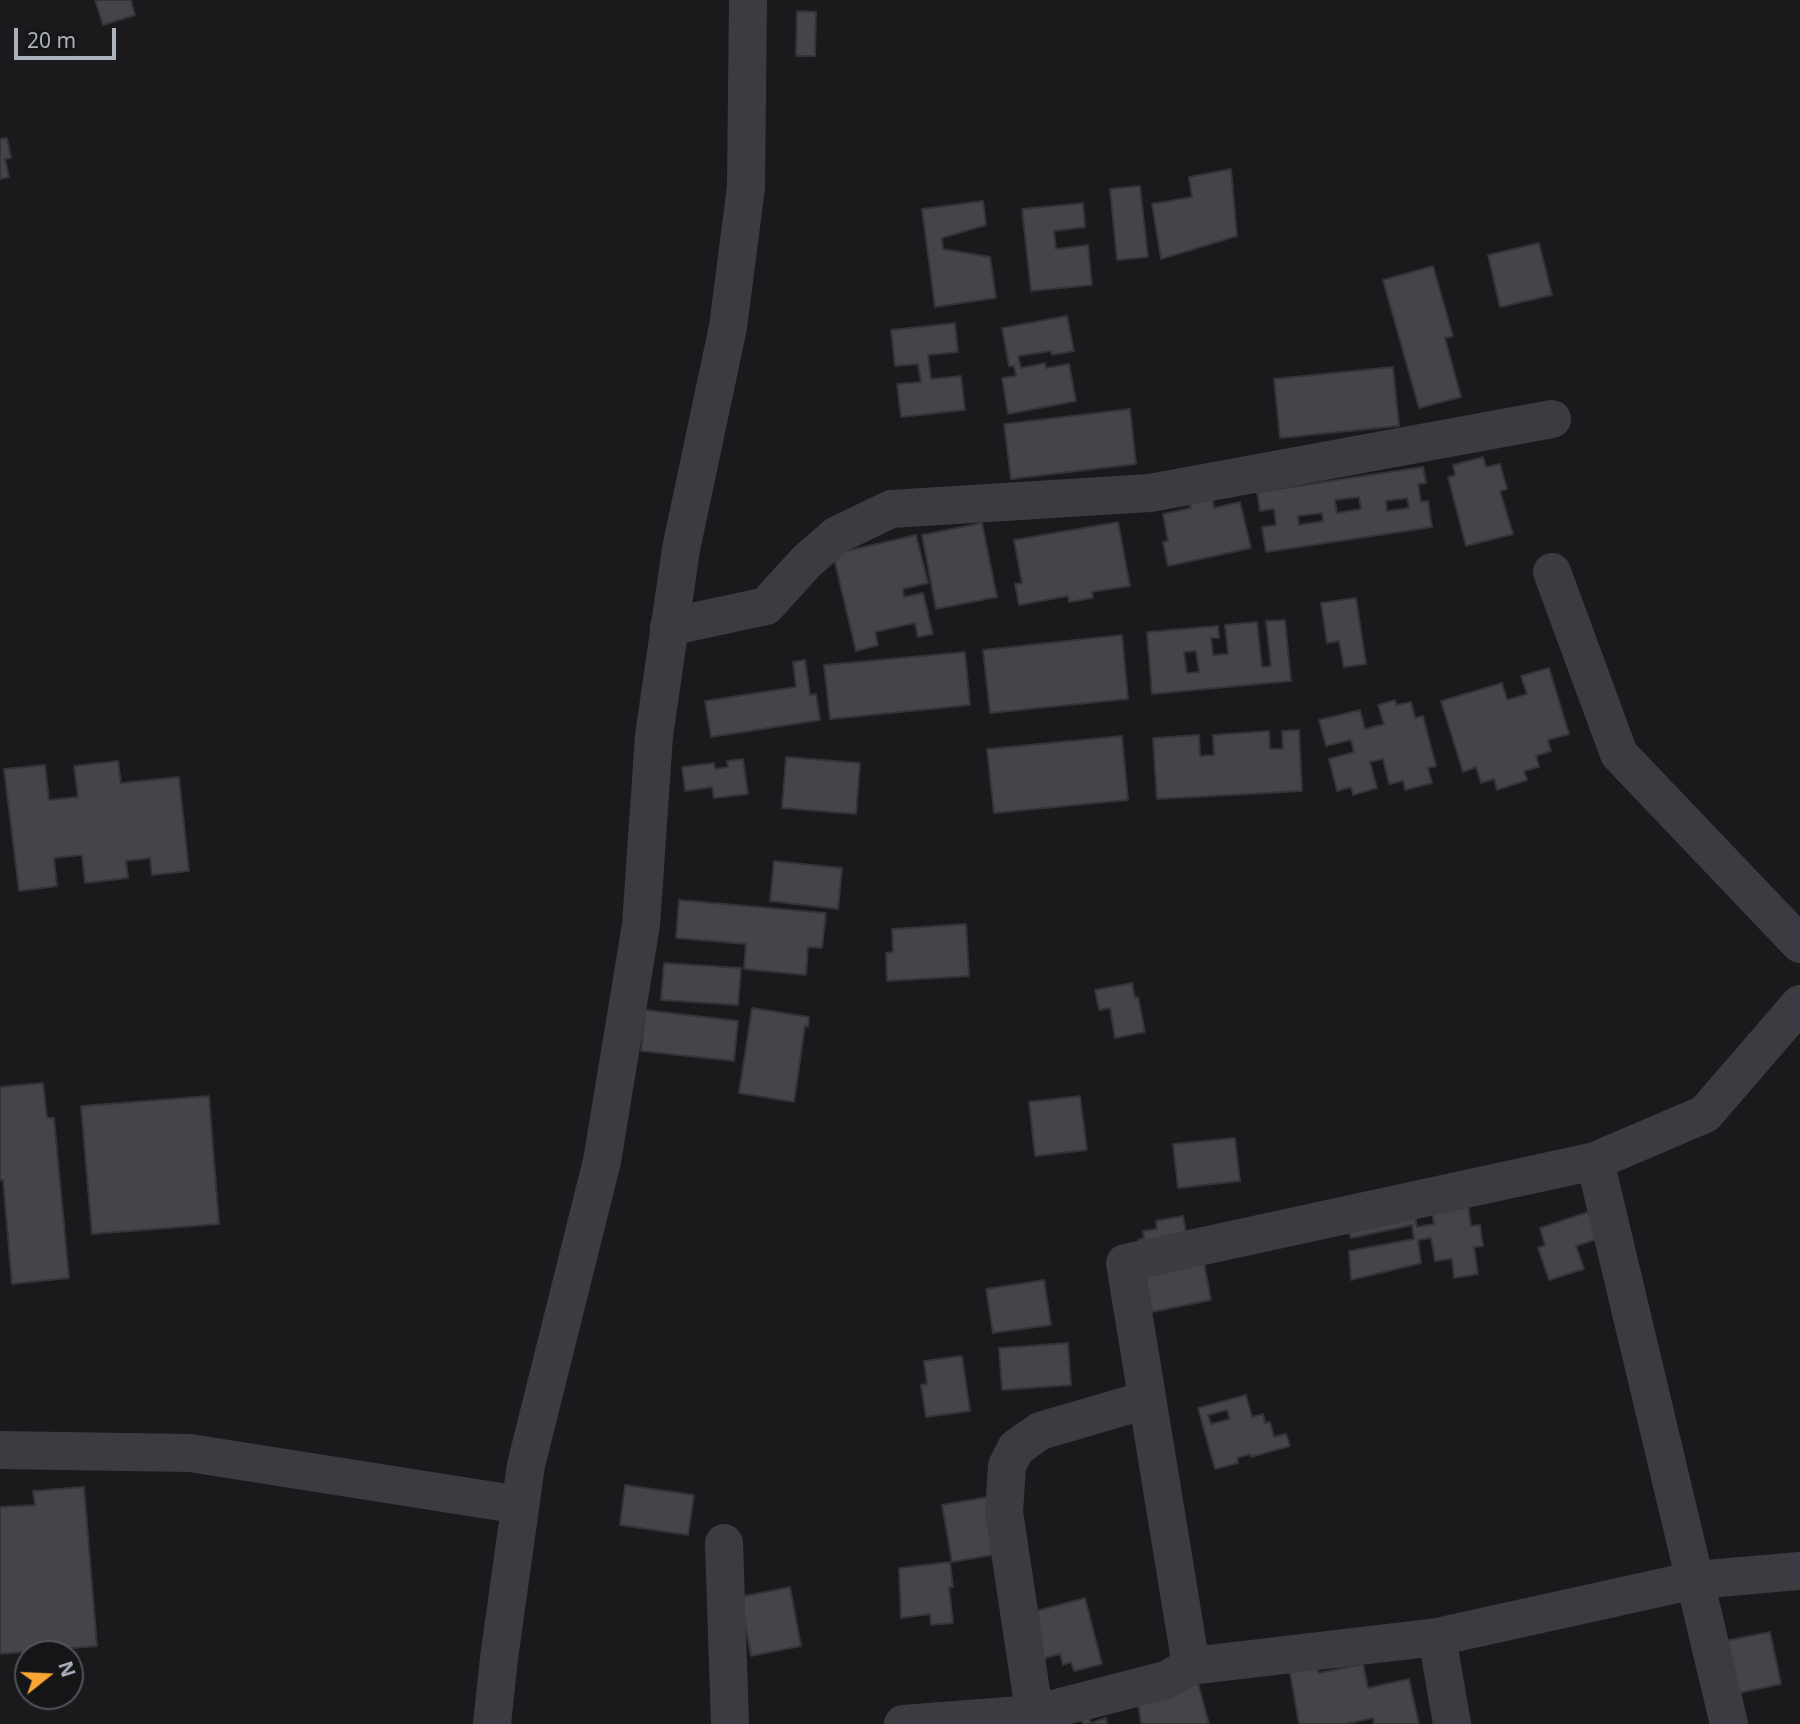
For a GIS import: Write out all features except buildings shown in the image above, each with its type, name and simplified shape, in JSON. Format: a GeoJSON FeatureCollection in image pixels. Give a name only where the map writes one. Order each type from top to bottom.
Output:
{"type":"FeatureCollection","features":[{"type":"Feature","properties":{"kind":"street"},"geometry":{"type":"LineString","coordinates":[[492,1724],[526,1465],[604,1147],[641,925],[654,736],[669,627],[681,549],[728,327],[744,200],[748,0]]}},
{"type":"Feature","properties":{"kind":"street"},"geometry":{"type":"LineString","coordinates":[[669,627],[766,606],[807,561],[837,535],[891,509],[1150,493],[1552,419]]}},
{"type":"Feature","properties":{"kind":"street"},"geometry":{"type":"LineString","coordinates":[[1552,572],[1619,754],[1800,944]]}},
{"type":"Feature","properties":{"kind":"street"},"geometry":{"type":"LineString","coordinates":[[1191,1666],[1125,1263],[1595,1161],[1705,1114],[1800,1004]]}},
{"type":"Feature","properties":{"kind":"street"},"geometry":{"type":"LineString","coordinates":[[1595,1161],[1728,1724]]}},
{"type":"Feature","properties":{"kind":"street"},"geometry":{"type":"LineString","coordinates":[[1035,1719],[1004,1511],[1007,1466],[1016,1448],[1040,1431],[1146,1400]]}},
{"type":"Feature","properties":{"kind":"street"},"geometry":{"type":"LineString","coordinates":[[0,1450],[190,1453],[520,1505]]}},
{"type":"Feature","properties":{"kind":"street"},"geometry":{"type":"LineString","coordinates":[[724,1543],[730,1724]]}},
{"type":"Feature","properties":{"kind":"street"},"geometry":{"type":"LineString","coordinates":[[903,1724],[1035,1719],[1166,1680],[1191,1666],[1437,1637],[1695,1580],[1800,1572]]}},
{"type":"Feature","properties":{"kind":"street"},"geometry":{"type":"LineString","coordinates":[[1437,1637],[1451,1724]]}}]}
